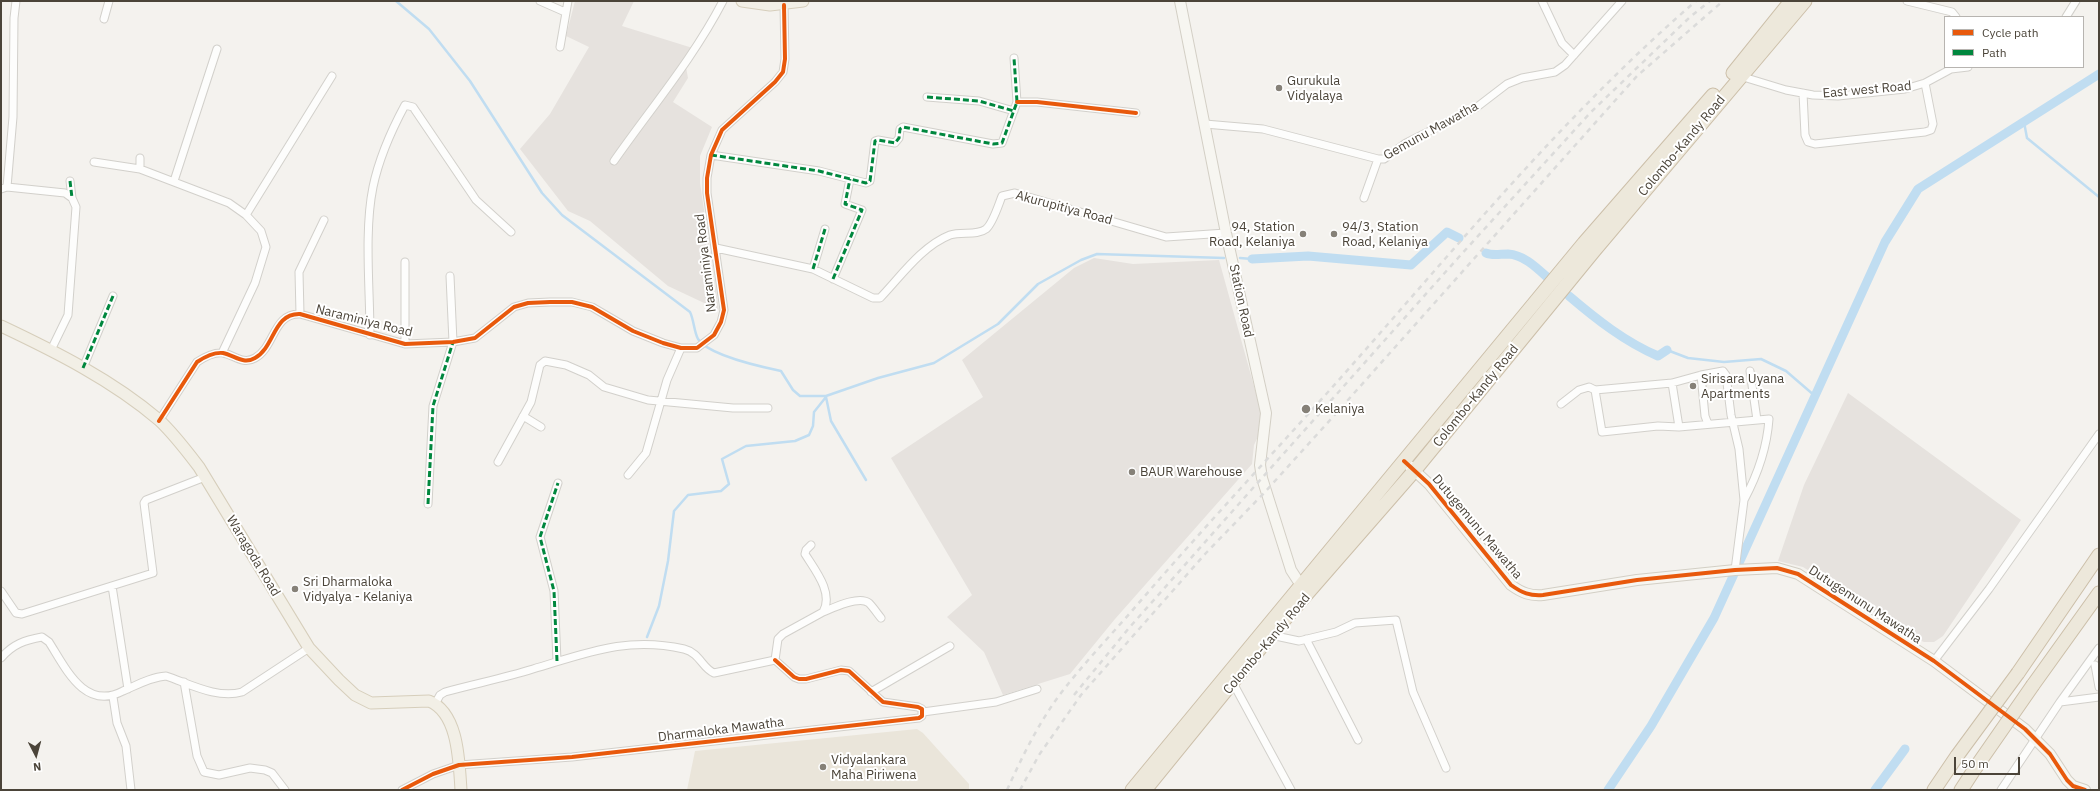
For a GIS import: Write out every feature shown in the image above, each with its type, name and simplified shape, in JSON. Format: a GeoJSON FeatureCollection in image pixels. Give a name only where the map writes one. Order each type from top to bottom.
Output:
{"type":"FeatureCollection","features":[{"type":"Feature","properties":{"kind":"highway","name":"Colombo-Kandy Road"},"geometry":{"type":"LineString","coordinates":[[1150,788],[1271,635],[1304,589],[1404,461],[1584,244],[1748,54],[1791,1]]}},
{"type":"Feature","properties":{"kind":"highway","name":"Colombo-Kandy Road"},"geometry":{"type":"LineString","coordinates":[[1132,790],[1304,589],[1415,470],[1740,76],[1757,60],[1805,1]]}},
{"type":"Feature","properties":{"kind":"highway"},"geometry":{"type":"LineString","coordinates":[[1934,790],[2018,673],[2099,555]]}},
{"type":"Feature","properties":{"kind":"highway"},"geometry":{"type":"LineString","coordinates":[[1960,790],[2099,592]]}},
{"type":"Feature","properties":{"kind":"main road"},"geometry":{"type":"LineString","coordinates":[[742,1],[770,5],[784,5],[803,1]]}},
{"type":"Feature","properties":{"kind":"main road","name":"Waragoda Road"},"geometry":{"type":"LineString","coordinates":[[1,326],[51,350],[108,383],[159,421],[180,442],[205,477],[309,648],[355,695],[363,701],[382,704],[422,702],[435,704]]}},
{"type":"Feature","properties":{"kind":"main road"},"geometry":{"type":"LineString","coordinates":[[435,704],[443,712],[453,731],[459,766],[461,790]]}},
{"type":"Feature","properties":{"kind":"street"},"geometry":{"type":"LineString","coordinates":[[16,1],[14,18],[13,117],[4,188],[65,193],[72,198]]}},
{"type":"Feature","properties":{"kind":"street"},"geometry":{"type":"LineString","coordinates":[[104,19],[109,1]]}},
{"type":"Feature","properties":{"kind":"street"},"geometry":{"type":"LineString","coordinates":[[540,1],[565,12]]}},
{"type":"Feature","properties":{"kind":"street"},"geometry":{"type":"LineString","coordinates":[[560,47],[566,20],[565,12],[568,1]]}},
{"type":"Feature","properties":{"kind":"street"},"geometry":{"type":"LineString","coordinates":[[614,161],[685,66],[706,33],[723,1]]}},
{"type":"Feature","properties":{"kind":"street","name":"Station Road"},"geometry":{"type":"LineString","coordinates":[[1180,1],[1226,233],[1266,413],[1260,465],[1262,478],[1291,570],[1304,589]]}},
{"type":"Feature","properties":{"kind":"street"},"geometry":{"type":"LineString","coordinates":[[1542,1],[1562,43],[1574,55]]}},
{"type":"Feature","properties":{"kind":"street","name":"Gemunu Mawatha"},"geometry":{"type":"LineString","coordinates":[[1205,124],[1263,129],[1378,160],[1384,159],[1406,142],[1477,107],[1507,84],[1522,78],[1555,72],[1574,55],[1622,1]]}},
{"type":"Feature","properties":{"kind":"street"},"geometry":{"type":"LineString","coordinates":[[1906,1],[1952,12],[1955,16]]}},
{"type":"Feature","properties":{"kind":"street"},"geometry":{"type":"LineString","coordinates":[[2067,16],[2076,1]]}},
{"type":"Feature","properties":{"kind":"street","name":"Naraminiya Road"},"geometry":{"type":"LineString","coordinates":[[222,353],[243,361],[253,359],[262,353],[285,317],[292,314],[300,314],[405,344],[452,342],[475,338],[514,307],[528,303],[555,302],[592,307],[633,331],[663,343],[681,348],[696,348],[714,335],[721,322],[724,310],[708,194],[707,178],[712,155],[722,130],[775,82],[783,72],[785,59],[784,5]]}},
{"type":"Feature","properties":{"kind":"street"},"geometry":{"type":"LineString","coordinates":[[174,181],[217,49]]}},
{"type":"Feature","properties":{"kind":"street"},"geometry":{"type":"LineString","coordinates":[[712,155],[819,171],[866,183],[870,182],[875,142],[878,140],[897,142],[900,129],[903,127],[997,144],[1002,143],[1017,102],[1014,58]]}},
{"type":"Feature","properties":{"kind":"street","name":"East west Road"},"geometry":{"type":"LineString","coordinates":[[1740,76],[1767,86],[1803,93],[1838,96],[1905,89],[1925,83],[1951,69],[1960,68]]}},
{"type":"Feature","properties":{"kind":"street"},"geometry":{"type":"LineString","coordinates":[[246,214],[332,76]]}},
{"type":"Feature","properties":{"kind":"street"},"geometry":{"type":"LineString","coordinates":[[1803,93],[1805,135],[1808,142],[1816,144],[1931,130],[1933,124],[1925,83]]}},
{"type":"Feature","properties":{"kind":"street"},"geometry":{"type":"LineString","coordinates":[[927,97],[979,101],[1014,111]]}},
{"type":"Feature","properties":{"kind":"street"},"geometry":{"type":"LineString","coordinates":[[1017,102],[1037,102],[1136,113]]}},
{"type":"Feature","properties":{"kind":"street"},"geometry":{"type":"LineString","coordinates":[[370,335],[369,216],[373,188],[380,161],[405,105],[413,107],[476,200],[511,232]]}},
{"type":"Feature","properties":{"kind":"street"},"geometry":{"type":"LineString","coordinates":[[140,158],[140,169]]}},
{"type":"Feature","properties":{"kind":"street"},"geometry":{"type":"LineString","coordinates":[[1364,198],[1378,160]]}},
{"type":"Feature","properties":{"kind":"street"},"geometry":{"type":"LineString","coordinates":[[94,162],[140,169],[228,203],[246,214],[262,231],[266,247],[255,283],[222,353],[203,358],[197,362],[159,421]]}},
{"type":"Feature","properties":{"kind":"street"},"geometry":{"type":"LineString","coordinates":[[833,279],[862,210],[845,204],[850,179]]}},
{"type":"Feature","properties":{"kind":"street"},"geometry":{"type":"LineString","coordinates":[[51,350],[66,321],[69,311],[76,207],[72,198],[70,181]]}},
{"type":"Feature","properties":{"kind":"street","name":"Akurupitiya Road"},"geometry":{"type":"LineString","coordinates":[[716,248],[813,269],[873,298],[880,298],[923,253],[940,240],[951,235],[964,232],[981,232],[988,228],[1002,196],[1008,194],[1016,193],[1166,237],[1226,233]]}},
{"type":"Feature","properties":{"kind":"street"},"geometry":{"type":"LineString","coordinates":[[300,314],[299,272],[324,220]]}},
{"type":"Feature","properties":{"kind":"street"},"geometry":{"type":"LineString","coordinates":[[813,269],[825,229]]}},
{"type":"Feature","properties":{"kind":"street"},"geometry":{"type":"LineString","coordinates":[[405,262],[405,344]]}},
{"type":"Feature","properties":{"kind":"street"},"geometry":{"type":"LineString","coordinates":[[428,504],[433,406],[452,342],[450,276]]}},
{"type":"Feature","properties":{"kind":"street"},"geometry":{"type":"LineString","coordinates":[[83,368],[112,296]]}},
{"type":"Feature","properties":{"kind":"street"},"geometry":{"type":"LineString","coordinates":[[628,475],[646,453],[667,380],[681,348]]}},
{"type":"Feature","properties":{"kind":"street"},"geometry":{"type":"LineString","coordinates":[[498,462],[531,402],[540,365],[545,361],[566,365],[589,375],[604,387],[661,403],[733,408],[768,408]]}},
{"type":"Feature","properties":{"kind":"street"},"geometry":{"type":"LineString","coordinates":[[1561,404],[1579,390],[1589,387],[1595,390],[1672,383],[1723,371],[1726,375],[1733,422],[1739,449],[1740,475],[1744,500],[1735,570]]}},
{"type":"Feature","properties":{"kind":"street"},"geometry":{"type":"LineString","coordinates":[[1750,372],[1757,420]]}},
{"type":"Feature","properties":{"kind":"street"},"geometry":{"type":"LineString","coordinates":[[1701,375],[1705,416],[1708,424]]}},
{"type":"Feature","properties":{"kind":"street"},"geometry":{"type":"LineString","coordinates":[[1672,383],[1679,427]]}},
{"type":"Feature","properties":{"kind":"street"},"geometry":{"type":"LineString","coordinates":[[1595,390],[1602,432],[1658,426],[1679,427],[1769,419],[1768,437],[1758,472],[1744,500]]}},
{"type":"Feature","properties":{"kind":"street"},"geometry":{"type":"LineString","coordinates":[[523,416],[542,427]]}},
{"type":"Feature","properties":{"kind":"street"},"geometry":{"type":"LineString","coordinates":[[1934,661],[1989,590],[2099,434]]}},
{"type":"Feature","properties":{"kind":"street","name":"Dutugemunu Mawatha"},"geometry":{"type":"LineString","coordinates":[[1404,461],[1415,470],[1511,585],[1522,593],[1532,596],[1637,580],[1759,568],[1777,568],[1798,574],[1934,661],[2025,729],[2050,754],[2067,780],[2073,786],[2085,790]]}},
{"type":"Feature","properties":{"kind":"street"},"geometry":{"type":"LineString","coordinates":[[1,590],[16,613],[22,614],[153,573],[144,503],[205,477]]}},
{"type":"Feature","properties":{"kind":"street"},"geometry":{"type":"LineString","coordinates":[[557,661],[554,591],[540,537],[558,483]]}},
{"type":"Feature","properties":{"kind":"street"},"geometry":{"type":"LineString","coordinates":[[811,545],[806,550],[805,554],[823,584],[826,603],[823,612]]}},
{"type":"Feature","properties":{"kind":"street"},"geometry":{"type":"LineString","coordinates":[[112,586],[128,689]]}},
{"type":"Feature","properties":{"kind":"street"},"geometry":{"type":"LineString","coordinates":[[776,660],[778,639],[783,634],[823,612],[851,602],[864,601],[868,602],[881,618]]}},
{"type":"Feature","properties":{"kind":"street"},"geometry":{"type":"LineString","coordinates":[[1271,635],[1299,641],[1336,632],[1355,623],[1396,620],[1413,692],[1446,768]]}},
{"type":"Feature","properties":{"kind":"street"},"geometry":{"type":"LineString","coordinates":[[1,658],[8,649],[24,641],[42,637],[48,642],[66,669],[83,689],[94,696],[113,697],[157,676],[166,676],[220,694],[231,695],[242,692],[309,648]]}},
{"type":"Feature","properties":{"kind":"street"},"geometry":{"type":"LineString","coordinates":[[1306,639],[1358,740]]}},
{"type":"Feature","properties":{"kind":"street"},"geometry":{"type":"LineString","coordinates":[[435,704],[440,696],[445,692],[612,646],[645,644],[686,650],[700,658],[709,671],[714,673],[776,660]]}},
{"type":"Feature","properties":{"kind":"street"},"geometry":{"type":"LineString","coordinates":[[871,692],[950,646]]}},
{"type":"Feature","properties":{"kind":"street"},"geometry":{"type":"LineString","coordinates":[[2001,790],[2060,702],[2099,648]]}},
{"type":"Feature","properties":{"kind":"street"},"geometry":{"type":"LineString","coordinates":[[776,660],[794,677],[799,679],[806,679],[841,670],[848,671],[883,702],[918,707],[922,708],[923,712],[996,702],[1037,689]]}},
{"type":"Feature","properties":{"kind":"street"},"geometry":{"type":"LineString","coordinates":[[2095,665],[2099,687]]}},
{"type":"Feature","properties":{"kind":"street"},"geometry":{"type":"LineString","coordinates":[[184,682],[197,756],[204,772],[219,776],[250,768],[265,770],[272,773],[285,790]]}},
{"type":"Feature","properties":{"kind":"street"},"geometry":{"type":"LineString","coordinates":[[1233,683],[1291,790]]}},
{"type":"Feature","properties":{"kind":"street"},"geometry":{"type":"LineString","coordinates":[[113,697],[117,723],[126,746],[131,790]]}},
{"type":"Feature","properties":{"kind":"street"},"geometry":{"type":"LineString","coordinates":[[2060,702],[2099,697]]}},
{"type":"Feature","properties":{"kind":"street","name":"Dharmaloka Mawatha"},"geometry":{"type":"LineString","coordinates":[[402,790],[433,774],[459,766],[572,757],[907,720],[919,718],[923,712]]}},
{"type":"Feature","properties":{"kind":"shaded area"},"geometry":{"type":"Polygon","coordinates":[[[575,1],[634,1],[622,26],[699,50],[686,67],[688,78],[673,102],[712,127],[700,156],[700,183],[719,310],[668,286],[590,221],[568,211],[520,149],[550,114],[589,47],[566,36],[575,1]]]}},
{"type":"Feature","properties":{"kind":"shaded area"},"geometry":{"type":"Polygon","coordinates":[[[1094,258],[1133,264],[1219,260],[1262,415],[1261,430],[1254,445],[1252,464],[1115,619],[1070,674],[1003,695],[984,652],[947,617],[972,595],[891,458],[983,397],[962,360],[1074,268],[1094,258]]]}},
{"type":"Feature","properties":{"kind":"shaded area"},"geometry":{"type":"Polygon","coordinates":[[[1848,393],[2021,520],[1943,636],[1934,642],[1924,642],[1914,638],[1803,567],[1778,561],[1804,485],[1848,393]]]}},
{"type":"Feature","properties":{"kind":"shaded area","name":"Vidyalankara Maha Piriwena"},"geometry":{"type":"Polygon","coordinates":[[[917,729],[923,733],[969,784],[969,790],[687,790],[695,751],[917,729]]]}},
{"type":"Feature","properties":{"kind":"waterway"},"geometry":{"type":"LineString","coordinates":[[396,1],[429,29],[470,81],[542,193],[562,215],[690,312],[698,339],[704,345],[736,360],[781,371],[793,390],[800,396],[826,396],[878,378],[934,363],[998,324],[1038,284],[1081,260],[1097,254],[1224,258]]}},
{"type":"Feature","properties":{"kind":"waterway"},"geometry":{"type":"LineString","coordinates":[[1608,790],[1651,726],[1714,618],[1885,242],[1918,189],[2099,74]]}},
{"type":"Feature","properties":{"kind":"waterway"},"geometry":{"type":"LineString","coordinates":[[2024,122],[2027,138],[2099,197]]}},
{"type":"Feature","properties":{"kind":"waterway"},"geometry":{"type":"LineString","coordinates":[[1252,259],[1308,256],[1411,265],[1447,232],[1459,238]]}},
{"type":"Feature","properties":{"kind":"waterway"},"geometry":{"type":"LineString","coordinates":[[1486,253],[1493,255],[1508,254],[1525,259],[1548,278]]}},
{"type":"Feature","properties":{"kind":"waterway"},"geometry":{"type":"LineString","coordinates":[[1240,258],[1252,259]]}},
{"type":"Feature","properties":{"kind":"waterway"},"geometry":{"type":"LineString","coordinates":[[1569,296],[1600,321],[1634,344],[1658,356],[1667,350]]}},
{"type":"Feature","properties":{"kind":"waterway"},"geometry":{"type":"LineString","coordinates":[[1667,350],[1688,358],[1724,362],[1761,359],[1786,371],[1815,396]]}},
{"type":"Feature","properties":{"kind":"waterway"},"geometry":{"type":"LineString","coordinates":[[826,397],[831,421],[866,480]]}},
{"type":"Feature","properties":{"kind":"waterway"},"geometry":{"type":"LineString","coordinates":[[647,637],[659,606],[668,561],[674,511],[688,495],[721,491],[729,484],[722,459],[746,446],[795,441],[809,435],[813,426],[814,412],[826,397]]}},
{"type":"Feature","properties":{"kind":"waterway"},"geometry":{"type":"LineString","coordinates":[[1875,790],[1905,749]]}},
{"type":"Feature","properties":{"kind":"railway"},"geometry":{"type":"LineString","coordinates":[[1007,790],[1025,752],[1045,716],[1061,693],[1089,660],[1201,532],[1310,412],[1544,148],[1644,48],[1696,1]]}},
{"type":"Feature","properties":{"kind":"railway"},"geometry":{"type":"LineString","coordinates":[[1074,695],[1129,628],[1245,497],[1458,258],[1591,112],[1690,17],[1710,1]]}},
{"type":"Feature","properties":{"kind":"railway"},"geometry":{"type":"LineString","coordinates":[[1020,790],[1039,755],[1081,695],[1206,553],[1265,492],[1331,419],[1637,76],[1723,1]]}},
{"type":"Feature","properties":{"kind":"marked path"},"geometry":{"type":"LineString","coordinates":[[711,155],[819,171],[866,183],[870,181],[875,141],[878,140],[895,143],[899,138],[900,129],[903,127],[993,144],[1002,143],[1017,102],[1014,58]]}},
{"type":"Feature","properties":{"kind":"marked path"},"geometry":{"type":"LineString","coordinates":[[927,97],[979,101],[1014,111]]}},
{"type":"Feature","properties":{"kind":"marked path"},"geometry":{"type":"LineString","coordinates":[[833,279],[862,210],[845,204],[850,179]]}},
{"type":"Feature","properties":{"kind":"marked path"},"geometry":{"type":"LineString","coordinates":[[70,181],[72,198]]}},
{"type":"Feature","properties":{"kind":"marked path"},"geometry":{"type":"LineString","coordinates":[[813,269],[825,229]]}},
{"type":"Feature","properties":{"kind":"marked path"},"geometry":{"type":"LineString","coordinates":[[83,368],[113,296]]}},
{"type":"Feature","properties":{"kind":"marked path"},"geometry":{"type":"LineString","coordinates":[[428,504],[433,406],[453,342]]}},
{"type":"Feature","properties":{"kind":"marked path"},"geometry":{"type":"LineString","coordinates":[[557,661],[554,591],[540,537],[558,483]]}},
{"type":"Feature","properties":{"kind":"cycle path"},"geometry":{"type":"LineString","coordinates":[[159,421],[197,362],[216,353],[227,354],[243,360],[251,360],[262,353],[279,325],[284,319],[291,315],[300,314],[405,344],[453,342],[475,338],[514,307],[528,303],[572,302],[592,307],[633,331],[663,343],[681,348],[697,348],[714,335],[721,322],[724,310],[707,193],[707,178],[711,155],[722,130],[775,82],[783,72],[785,59],[784,5]]}},
{"type":"Feature","properties":{"kind":"cycle path"},"geometry":{"type":"LineString","coordinates":[[1017,102],[1037,102],[1136,113]]}},
{"type":"Feature","properties":{"kind":"cycle path"},"geometry":{"type":"LineString","coordinates":[[1404,461],[1429,484],[1511,585],[1526,593],[1543,595],[1637,580],[1735,570],[1777,568],[1798,574],[1934,661],[2025,729],[2050,754],[2067,780],[2073,786],[2085,790]]}},
{"type":"Feature","properties":{"kind":"cycle path"},"geometry":{"type":"LineString","coordinates":[[402,790],[433,774],[459,765],[572,757],[919,718],[922,716],[922,709],[918,707],[883,702],[849,671],[841,670],[806,679],[799,679],[794,677],[775,660]]}},
{"type":"Feature","properties":{"kind":"place","name":"Gurukula Vidyalaya"},"geometry":{"type":"Point","coordinates":[1279,88]}},
{"type":"Feature","properties":{"kind":"place","name":"94, Station Road, Kelaniya"},"geometry":{"type":"Point","coordinates":[1303,234]}},
{"type":"Feature","properties":{"kind":"place","name":"94/3, Station Road, Kelaniya"},"geometry":{"type":"Point","coordinates":[1334,234]}},
{"type":"Feature","properties":{"kind":"place","name":"Sirisara Uyana Apartments"},"geometry":{"type":"Point","coordinates":[1693,386]}},
{"type":"Feature","properties":{"kind":"place","name":"Kelaniya"},"geometry":{"type":"Point","coordinates":[1306,409]}},
{"type":"Feature","properties":{"kind":"place","name":"BAUR Warehouse"},"geometry":{"type":"Point","coordinates":[1132,472]}},
{"type":"Feature","properties":{"kind":"place","name":"Sri Dharmaloka Vidyalya - Kelaniya"},"geometry":{"type":"Point","coordinates":[295,589]}},
{"type":"Feature","properties":{"kind":"place","name":"Vidyalankara Maha Piriwena"},"geometry":{"type":"Point","coordinates":[823,767]}}]}
